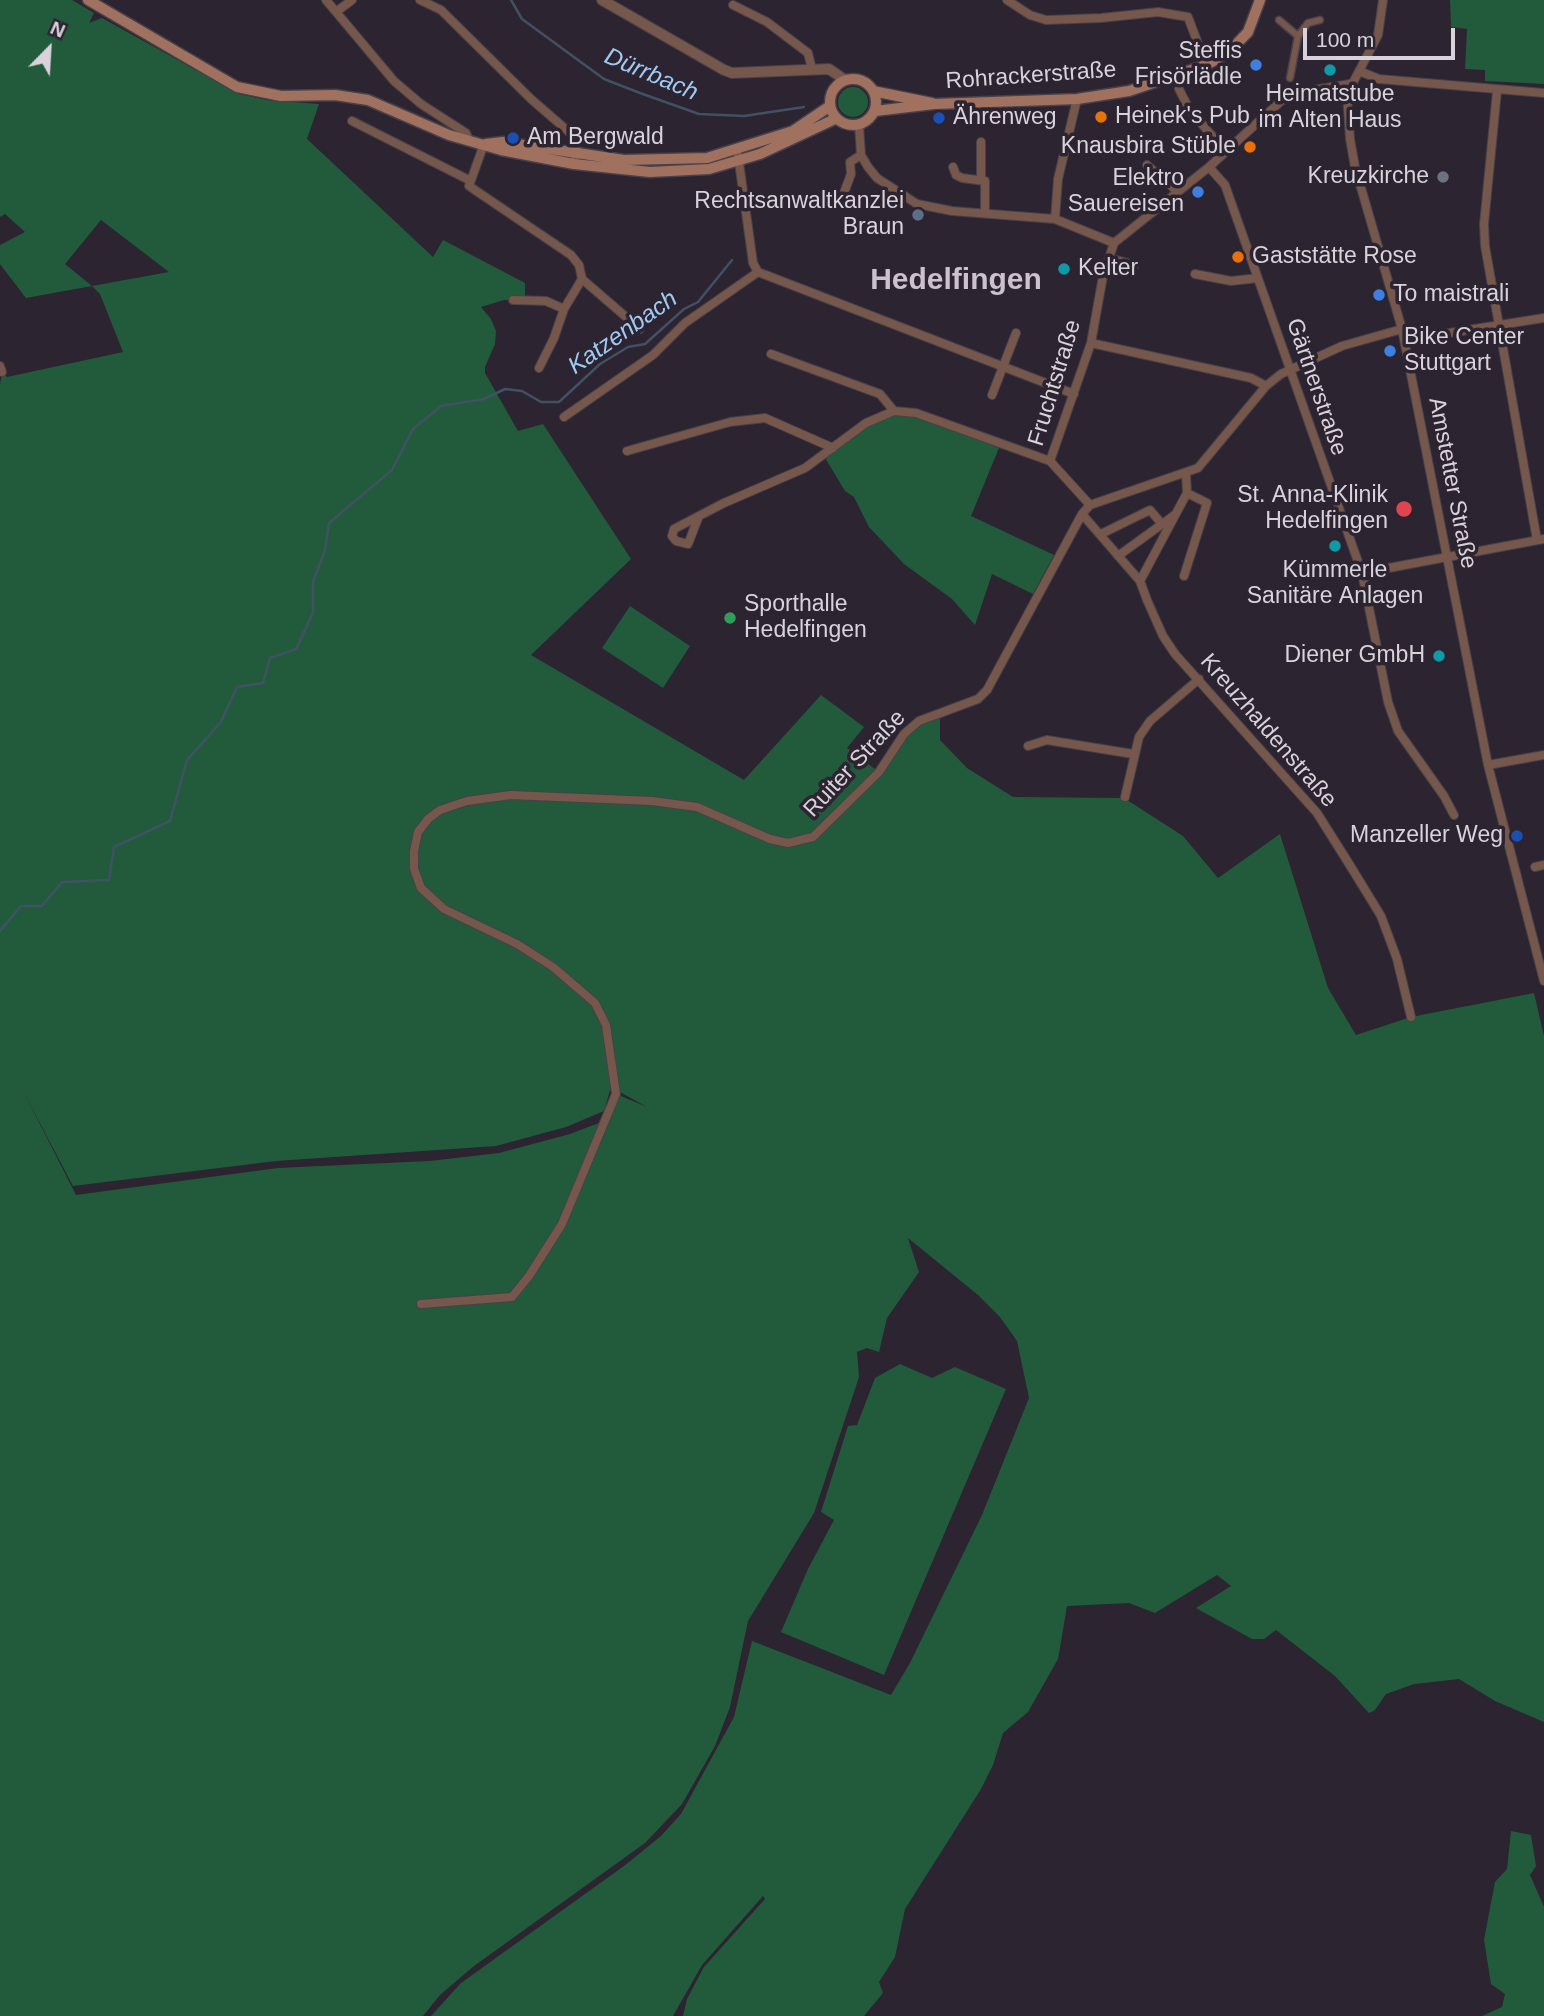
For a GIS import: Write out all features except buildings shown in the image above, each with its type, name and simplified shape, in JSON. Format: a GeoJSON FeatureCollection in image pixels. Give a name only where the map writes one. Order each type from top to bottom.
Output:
{"type":"FeatureCollection","features":[{"type":"Feature","properties":{"kind":"main road"},"geometry":{"type":"LineString","coordinates":[[88,0],[237,87],[281,96],[335,95],[368,100],[469,141],[484,144],[503,142],[575,159],[676,161],[739,156],[798,138],[835,119]]}},
{"type":"Feature","properties":{"kind":"main road","name":"Rohrackerstraße"},"geometry":{"type":"LineString","coordinates":[[875,111],[934,104],[1077,99],[1129,91],[1206,65],[1228,53],[1244,38],[1260,0]]}},
{"type":"Feature","properties":{"kind":"main road"},"geometry":{"type":"LineString","coordinates":[[845,80],[862,80],[873,91],[875,111],[859,125],[847,125],[835,119],[830,106],[832,93],[845,80]]}},
{"type":"Feature","properties":{"kind":"main road","name":"Rohrackerstraße"},"geometry":{"type":"LineString","coordinates":[[873,91],[934,104]]}},
{"type":"Feature","properties":{"kind":"main road"},"geometry":{"type":"LineString","coordinates":[[739,156],[793,131],[830,106]]}},
{"type":"Feature","properties":{"kind":"street"},"geometry":{"type":"LineString","coordinates":[[326,0],[394,82],[441,118],[466,133],[469,141]]}},
{"type":"Feature","properties":{"kind":"street"},"geometry":{"type":"LineString","coordinates":[[336,12],[352,0]]}},
{"type":"Feature","properties":{"kind":"street"},"geometry":{"type":"LineString","coordinates":[[420,0],[441,10],[531,99],[569,132],[576,141],[575,159]]}},
{"type":"Feature","properties":{"kind":"street"},"geometry":{"type":"LineString","coordinates":[[602,0],[724,70],[834,70],[845,80]]}},
{"type":"Feature","properties":{"kind":"street"},"geometry":{"type":"LineString","coordinates":[[1007,0],[1030,15],[1046,20],[1158,12],[1188,17],[1206,65]]}},
{"type":"Feature","properties":{"kind":"street"},"geometry":{"type":"LineString","coordinates":[[859,125],[861,155],[877,178],[917,204],[952,211],[1055,219],[1114,243],[1209,167],[1262,116],[1292,95],[1350,84],[1378,35],[1383,0]]}},
{"type":"Feature","properties":{"kind":"street"},"geometry":{"type":"LineString","coordinates":[[733,5],[768,22],[799,45],[808,53],[812,69]]}},
{"type":"Feature","properties":{"kind":"street"},"geometry":{"type":"LineString","coordinates":[[1279,20],[1298,36]]}},
{"type":"Feature","properties":{"kind":"street"},"geometry":{"type":"LineString","coordinates":[[1290,78],[1298,36],[1308,23],[1320,20]]}},
{"type":"Feature","properties":{"kind":"street"},"geometry":{"type":"LineString","coordinates":[[1359,71],[1379,79],[1544,93]]}},
{"type":"Feature","properties":{"kind":"street","name":"Amstetter Straße"},"geometry":{"type":"LineString","coordinates":[[1350,84],[1346,105],[1355,167],[1405,340],[1489,765],[1544,981]]}},
{"type":"Feature","properties":{"kind":"street"},"geometry":{"type":"LineString","coordinates":[[1180,89],[1189,109],[1225,151]]}},
{"type":"Feature","properties":{"kind":"street"},"geometry":{"type":"LineString","coordinates":[[1362,573],[1540,540],[1497,324],[1484,224],[1497,91]]}},
{"type":"Feature","properties":{"kind":"street"},"geometry":{"type":"LineString","coordinates":[[1055,219],[1058,178],[1077,99]]}},
{"type":"Feature","properties":{"kind":"street"},"geometry":{"type":"LineString","coordinates":[[352,121],[470,180]]}},
{"type":"Feature","properties":{"kind":"street"},"geometry":{"type":"LineString","coordinates":[[981,142],[981,180]]}},
{"type":"Feature","properties":{"kind":"street"},"geometry":{"type":"LineString","coordinates":[[484,144],[470,180],[474,192],[571,255],[579,265],[582,279],[640,329]]}},
{"type":"Feature","properties":{"kind":"street"},"geometry":{"type":"LineString","coordinates":[[815,204],[841,201],[851,174],[850,163],[861,155]]}},
{"type":"Feature","properties":{"kind":"street"},"geometry":{"type":"LineString","coordinates":[[739,156],[753,262],[758,272],[1074,394]]}},
{"type":"Feature","properties":{"kind":"street"},"geometry":{"type":"LineString","coordinates":[[1147,165],[1178,192]]}},
{"type":"Feature","properties":{"kind":"street"},"geometry":{"type":"LineString","coordinates":[[953,167],[956,175],[962,178],[985,181],[985,212]]}},
{"type":"Feature","properties":{"kind":"street","name":"Gärtnerstraße"},"geometry":{"type":"LineString","coordinates":[[1209,167],[1225,185],[1362,573],[1388,702],[1398,731],[1454,815]]}},
{"type":"Feature","properties":{"kind":"street","name":"Fruchtstraße"},"geometry":{"type":"LineString","coordinates":[[1090,505],[1050,461],[1091,343],[1114,243]]}},
{"type":"Feature","properties":{"kind":"street"},"geometry":{"type":"LineString","coordinates":[[1109,258],[1135,265]]}},
{"type":"Feature","properties":{"kind":"street"},"geometry":{"type":"LineString","coordinates":[[564,417],[653,355],[685,323],[758,272]]}},
{"type":"Feature","properties":{"kind":"street"},"geometry":{"type":"LineString","coordinates":[[1195,274],[1231,281],[1258,278]]}},
{"type":"Feature","properties":{"kind":"street"},"geometry":{"type":"LineString","coordinates":[[539,368],[554,338],[564,309],[582,279]]}},
{"type":"Feature","properties":{"kind":"street"},"geometry":{"type":"LineString","coordinates":[[513,300],[546,301],[564,309]]}},
{"type":"Feature","properties":{"kind":"street"},"geometry":{"type":"LineString","coordinates":[[1405,340],[1544,318]]}},
{"type":"Feature","properties":{"kind":"street"},"geometry":{"type":"LineString","coordinates":[[1090,505],[1186,474],[1205,462],[1266,386],[1290,370],[1342,346],[1402,329]]}},
{"type":"Feature","properties":{"kind":"street"},"geometry":{"type":"LineString","coordinates":[[992,395],[1016,333]]}},
{"type":"Feature","properties":{"kind":"street"},"geometry":{"type":"LineString","coordinates":[[1091,343],[1251,377],[1266,386]]}},
{"type":"Feature","properties":{"kind":"street"},"geometry":{"type":"LineString","coordinates":[[771,354],[880,394],[894,411]]}},
{"type":"Feature","properties":{"kind":"street"},"geometry":{"type":"LineString","coordinates":[[699,516],[805,468],[866,423],[894,411],[916,413],[1050,461]]}},
{"type":"Feature","properties":{"kind":"street"},"geometry":{"type":"LineString","coordinates":[[627,451],[730,422],[765,418],[833,448]]}},
{"type":"Feature","properties":{"kind":"street"},"geometry":{"type":"LineString","coordinates":[[1140,581],[1187,493],[1186,474]]}},
{"type":"Feature","properties":{"kind":"street"},"geometry":{"type":"LineString","coordinates":[[1184,576],[1207,503],[1187,493]]}},
{"type":"Feature","properties":{"kind":"street","name":"Ruiter Straße"},"geometry":{"type":"LineString","coordinates":[[421,1304],[512,1297],[529,1276],[562,1224],[615,1094],[606,1025],[595,1003],[553,967],[517,944],[444,909],[421,888],[414,869],[414,851],[418,832],[428,819],[440,810],[467,801],[511,795],[652,801],[697,807],[770,839],[788,843],[813,837],[879,772],[904,734],[919,721],[978,699],[987,690],[1082,514],[1090,505]]}},
{"type":"Feature","properties":{"kind":"street"},"geometry":{"type":"LineString","coordinates":[[1101,534],[1150,510],[1161,523]]}},
{"type":"Feature","properties":{"kind":"street","name":"Kreuzhaldenstraße"},"geometry":{"type":"LineString","coordinates":[[1082,514],[1140,581],[1163,636],[1317,814],[1381,916],[1397,959],[1411,1017]]}},
{"type":"Feature","properties":{"kind":"street"},"geometry":{"type":"LineString","coordinates":[[1118,556],[1176,514]]}},
{"type":"Feature","properties":{"kind":"street"},"geometry":{"type":"LineString","coordinates":[[1125,797],[1139,737],[1150,721],[1199,679]]}},
{"type":"Feature","properties":{"kind":"street"},"geometry":{"type":"LineString","coordinates":[[1028,746],[1048,740],[1133,754]]}},
{"type":"Feature","properties":{"kind":"street"},"geometry":{"type":"LineString","coordinates":[[1489,765],[1544,755]]}},
{"type":"Feature","properties":{"kind":"green space"},"geometry":{"type":"Polygon","coordinates":[[[0,0],[72,0],[94,13],[89,23],[102,18],[239,94],[267,100],[319,104],[307,139],[433,257],[443,240],[525,283],[525,300],[504,300],[481,307],[491,319],[496,331],[495,344],[485,373],[518,431],[543,424],[631,559],[531,655],[744,780],[821,695],[864,727],[847,748],[879,772],[904,734],[940,711],[940,740],[967,768],[1013,797],[1124,798],[1183,836],[1218,878],[1280,834],[1328,988],[1356,1035],[1411,1017],[1534,993],[1544,1036],[1544,1722],[1495,1701],[1459,1679],[1414,1684],[1386,1694],[1375,1710],[1369,1713],[1335,1676],[1276,1630],[1264,1639],[1252,1639],[1196,1608],[1231,1586],[1217,1575],[1155,1613],[1129,1603],[1067,1606],[1058,1659],[1028,1712],[1003,1733],[993,1765],[981,1789],[905,1909],[895,1957],[879,1982],[883,1993],[864,2016],[683,2016],[687,1999],[704,1967],[765,1899],[763,1896],[702,1965],[673,2016],[431,2016],[461,1983],[624,1866],[661,1836],[681,1814],[734,1717],[752,1641],[891,1695],[910,1663],[982,1515],[1029,1398],[1017,1341],[1000,1317],[978,1295],[908,1238],[919,1272],[887,1318],[879,1352],[867,1348],[857,1352],[859,1377],[814,1513],[748,1621],[730,1707],[715,1746],[682,1804],[645,1843],[474,1966],[440,1995],[423,2016],[0,2016],[0,385],[2,372],[7,377],[123,352],[100,294],[92,286],[26,298],[0,264],[0,245],[25,232],[5,214],[0,217],[0,0]],[[101,220],[65,264],[92,286],[169,272],[101,220]],[[611,1087],[604,1111],[566,1127],[496,1146],[276,1161],[73,1186],[23,1091],[76,1195],[278,1168],[430,1161],[499,1153],[570,1134],[604,1121],[616,1094],[647,1107],[611,1087]]]}},
{"type":"Feature","properties":{"kind":"green space"},"geometry":{"type":"Polygon","coordinates":[[[1450,0],[1544,0],[1544,84],[1485,81],[1485,70],[1465,69],[1467,29],[1451,27],[1450,0]]]}},
{"type":"Feature","properties":{"kind":"green space"},"geometry":{"type":"Polygon","coordinates":[[[853,87],[864,91],[868,102],[864,113],[853,117],[842,113],[838,102],[842,91],[853,87]]]}},
{"type":"Feature","properties":{"kind":"green space"},"geometry":{"type":"Polygon","coordinates":[[[894,411],[916,413],[1001,443],[971,516],[1054,555],[1033,594],[992,574],[975,625],[952,599],[904,564],[869,527],[854,497],[845,491],[824,456],[849,434],[894,411]]]}},
{"type":"Feature","properties":{"kind":"green space"},"geometry":{"type":"Polygon","coordinates":[[[630,606],[690,646],[663,688],[602,648],[630,606]]]}},
{"type":"Feature","properties":{"kind":"green space"},"geometry":{"type":"Polygon","coordinates":[[[900,1364],[932,1378],[955,1367],[1006,1389],[884,1675],[781,1632],[808,1569],[834,1520],[821,1512],[848,1426],[857,1425],[875,1378],[900,1364]]]}},
{"type":"Feature","properties":{"kind":"green space"},"geometry":{"type":"Polygon","coordinates":[[[1511,1831],[1531,1835],[1536,1866],[1530,1875],[1544,1907],[1544,2016],[1482,2016],[1502,2007],[1505,1994],[1491,1984],[1484,1940],[1495,1882],[1507,1869],[1511,1831]]]}},
{"type":"Feature","properties":{"kind":"waterway","name":"Dürrbach"},"geometry":{"type":"LineString","coordinates":[[511,0],[522,19],[604,79],[640,93],[699,114],[744,116],[804,107]]}},
{"type":"Feature","properties":{"kind":"waterway","name":"Katzenbach"},"geometry":{"type":"LineString","coordinates":[[0,931],[21,906],[42,906],[62,882],[109,880],[114,847],[170,821],[187,760],[221,722],[237,687],[263,683],[270,658],[296,649],[313,613],[313,582],[325,550],[329,523],[392,470],[413,429],[441,406],[484,399],[505,389],[522,391],[541,402],[559,402],[600,364],[628,347],[645,344],[684,309],[698,302],[732,260]]}},
{"type":"Feature","properties":{"kind":"place","name":"Steffis Frisörlädle"},"geometry":{"type":"Point","coordinates":[1256,65]}},
{"type":"Feature","properties":{"kind":"place","name":"Heimatstube im Alten Haus"},"geometry":{"type":"Point","coordinates":[1330,70]}},
{"type":"Feature","properties":{"kind":"place","name":"Heinek's Pub"},"geometry":{"type":"Point","coordinates":[1101,117]}},
{"type":"Feature","properties":{"kind":"place","name":"Ährenweg"},"geometry":{"type":"Point","coordinates":[939,118]}},
{"type":"Feature","properties":{"kind":"place","name":"Am Bergwald"},"geometry":{"type":"Point","coordinates":[513,138]}},
{"type":"Feature","properties":{"kind":"place","name":"Knausbira Stüble"},"geometry":{"type":"Point","coordinates":[1250,147]}},
{"type":"Feature","properties":{"kind":"place","name":"Kreuzkirche"},"geometry":{"type":"Point","coordinates":[1443,177]}},
{"type":"Feature","properties":{"kind":"place","name":"Elektro Sauereisen"},"geometry":{"type":"Point","coordinates":[1198,192]}},
{"type":"Feature","properties":{"kind":"place","name":"Rechtsanwaltkanzlei Braun"},"geometry":{"type":"Point","coordinates":[918,215]}},
{"type":"Feature","properties":{"kind":"place","name":"Gaststätte Rose"},"geometry":{"type":"Point","coordinates":[1238,257]}},
{"type":"Feature","properties":{"kind":"place","name":"Kelter"},"geometry":{"type":"Point","coordinates":[1064,269]}},
{"type":"Feature","properties":{"kind":"place","name":"To maistrali"},"geometry":{"type":"Point","coordinates":[1379,295]}},
{"type":"Feature","properties":{"kind":"place","name":"Bike Center Stuttgart"},"geometry":{"type":"Point","coordinates":[1390,351]}},
{"type":"Feature","properties":{"kind":"place","name":"St. Anna-Klinik Hedelfingen"},"geometry":{"type":"Point","coordinates":[1404,509]}},
{"type":"Feature","properties":{"kind":"place","name":"Kümmerle Sanitäre Anlagen"},"geometry":{"type":"Point","coordinates":[1335,546]}},
{"type":"Feature","properties":{"kind":"place","name":"Sporthalle Hedelfingen"},"geometry":{"type":"Point","coordinates":[730,618]}},
{"type":"Feature","properties":{"kind":"place","name":"Diener GmbH"},"geometry":{"type":"Point","coordinates":[1439,656]}},
{"type":"Feature","properties":{"kind":"place","name":"Manzeller Weg"},"geometry":{"type":"Point","coordinates":[1517,836]}},
{"type":"Feature","properties":{"kind":"district","name":"Hedelfingen"},"geometry":{"type":"Point","coordinates":[956,281]}}]}
